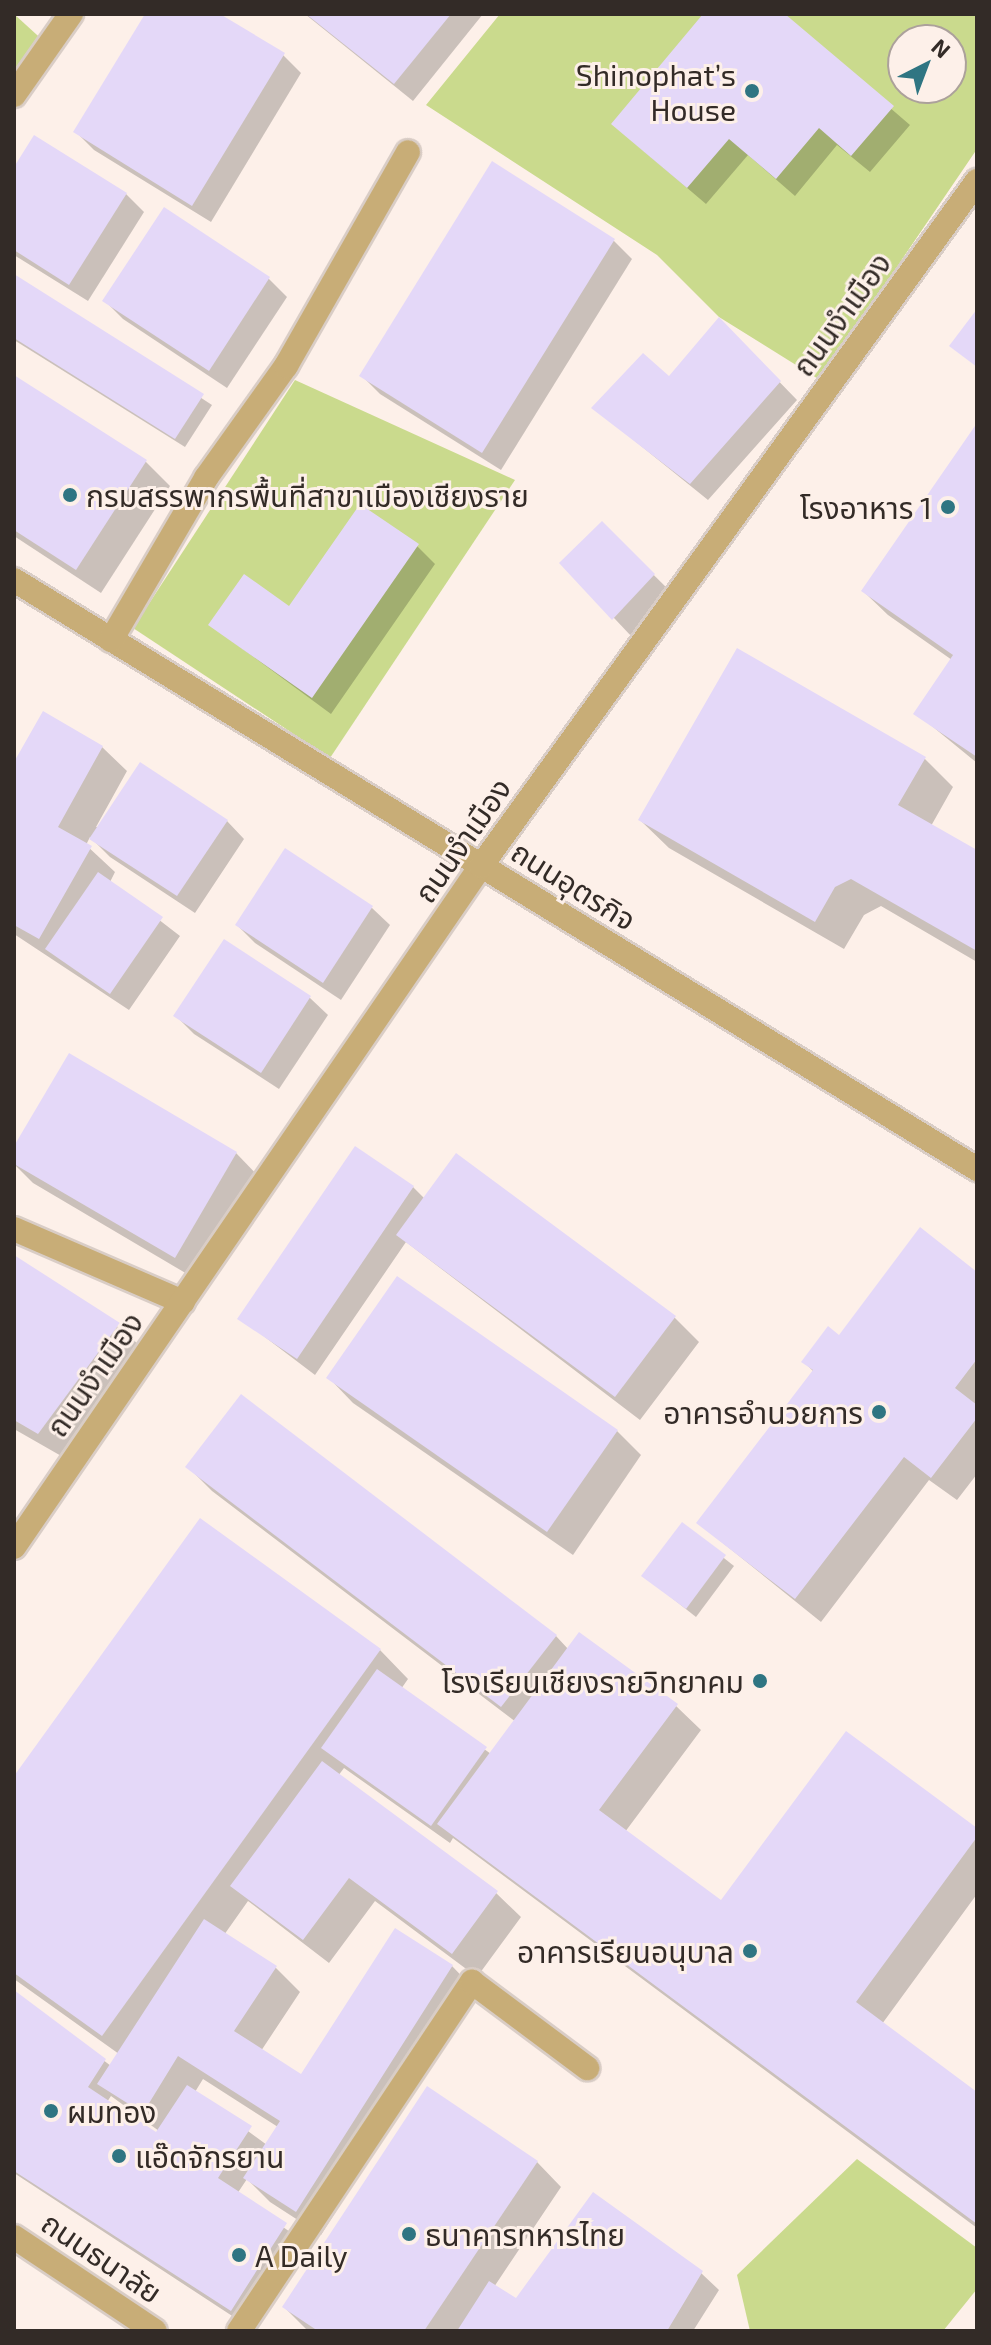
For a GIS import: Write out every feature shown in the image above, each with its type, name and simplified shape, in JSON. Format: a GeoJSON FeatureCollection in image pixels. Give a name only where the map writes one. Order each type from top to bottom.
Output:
{"type":"FeatureCollection","features":[{"type":"Feature","properties":{"kind":"street"},"geometry":{"type":"LineString","coordinates":[[14,95],[71,14]]}},
{"type":"Feature","properties":{"kind":"street"},"geometry":{"type":"LineString","coordinates":[[111,640],[206,478],[286,366],[408,152]]}},
{"type":"Feature","properties":{"kind":"street","name":"ถนนงำเมือง"},"geometry":{"type":"LineString","coordinates":[[14,1547],[481,866],[977,181]]}},
{"type":"Feature","properties":{"kind":"street","name":"ถนนอุตรกิจ"},"geometry":{"type":"LineString","coordinates":[[14,580],[977,1169]]}},
{"type":"Feature","properties":{"kind":"street"},"geometry":{"type":"LineString","coordinates":[[14,1229],[183,1302]]}},
{"type":"Feature","properties":{"kind":"street"},"geometry":{"type":"LineString","coordinates":[[239,2331],[472,1982],[587,2068]]}},
{"type":"Feature","properties":{"kind":"street","name":"ถนนธนาลัย"},"geometry":{"type":"LineString","coordinates":[[14,2237],[155,2331]]}},
{"type":"Feature","properties":{"kind":"green space"},"geometry":{"type":"Polygon","coordinates":[[[14,14],[48,45],[14,95],[14,14]]]}},
{"type":"Feature","properties":{"kind":"green space"},"geometry":{"type":"Polygon","coordinates":[[[500,14],[977,14],[977,149],[820,380],[719,317],[657,255],[426,105],[500,14]]]}},
{"type":"Feature","properties":{"kind":"green space"},"geometry":{"type":"Polygon","coordinates":[[[295,380],[515,480],[330,758],[133,628],[295,380]]]}},
{"type":"Feature","properties":{"kind":"green space"},"geometry":{"type":"Polygon","coordinates":[[[857,2159],[977,2248],[977,2289],[943,2331],[750,2331],[737,2275],[857,2159]]]}},
{"type":"Feature","properties":{"kind":"building"},"geometry":{"type":"Polygon","coordinates":[[[145,14],[220,14],[285,53],[192,206],[73,132],[145,14]]]}},
{"type":"Feature","properties":{"kind":"building"},"geometry":{"type":"Polygon","coordinates":[[[306,14],[451,14],[394,84],[306,14]]]}},
{"type":"Feature","properties":{"kind":"building"},"geometry":{"type":"Polygon","coordinates":[[[703,14],[785,14],[887,100],[887,104],[894,106],[851,156],[819,128],[776,179],[729,139],[687,188],[611,124],[703,14]]]}},
{"type":"Feature","properties":{"kind":"building"},"geometry":{"type":"Polygon","coordinates":[[[34,135],[127,193],[69,285],[14,250],[14,167],[34,135]]]}},
{"type":"Feature","properties":{"kind":"building"},"geometry":{"type":"Polygon","coordinates":[[[492,161],[615,239],[482,453],[359,376],[492,161]]]}},
{"type":"Feature","properties":{"kind":"building"},"geometry":{"type":"Polygon","coordinates":[[[164,207],[270,277],[209,371],[102,301],[164,207]]]}},
{"type":"Feature","properties":{"kind":"building"},"geometry":{"type":"Polygon","coordinates":[[[14,274],[204,394],[175,439],[14,338],[14,274]]]}},
{"type":"Feature","properties":{"kind":"building"},"geometry":{"type":"Polygon","coordinates":[[[977,309],[977,367],[949,346],[977,309]]]}},
{"type":"Feature","properties":{"kind":"building"},"geometry":{"type":"Polygon","coordinates":[[[719,317],[781,381],[690,484],[591,408],[643,353],[669,376],[719,317]]]}},
{"type":"Feature","properties":{"kind":"building","name":"กรมสรรพากรพื้นที่สาขาเมืองเชียงราย"},"geometry":{"type":"Polygon","coordinates":[[[14,375],[147,460],[76,570],[14,530],[14,375]]]}},
{"type":"Feature","properties":{"kind":"building","name":"โรงอาหาร 1"},"geometry":{"type":"Polygon","coordinates":[[[977,423],[977,757],[913,714],[953,655],[861,591],[977,423]]]}},
{"type":"Feature","properties":{"kind":"building"},"geometry":{"type":"Polygon","coordinates":[[[360,504],[419,544],[312,698],[208,625],[244,574],[289,606],[360,504]]]}},
{"type":"Feature","properties":{"kind":"building"},"geometry":{"type":"Polygon","coordinates":[[[602,521],[655,574],[612,620],[559,563],[602,521]]]}},
{"type":"Feature","properties":{"kind":"building"},"geometry":{"type":"Polygon","coordinates":[[[737,648],[926,757],[898,805],[977,850],[977,951],[851,879],[835,887],[815,922],[638,820],[737,648]]]}},
{"type":"Feature","properties":{"kind":"building"},"geometry":{"type":"Polygon","coordinates":[[[43,711],[103,746],[58,827],[92,846],[39,939],[14,925],[14,762],[43,711]]]}},
{"type":"Feature","properties":{"kind":"building"},"geometry":{"type":"Polygon","coordinates":[[[140,762],[228,820],[177,896],[89,839],[140,762]]]}},
{"type":"Feature","properties":{"kind":"building"},"geometry":{"type":"Polygon","coordinates":[[[285,848],[373,906],[323,983],[235,925],[285,848]]]}},
{"type":"Feature","properties":{"kind":"building"},"geometry":{"type":"Polygon","coordinates":[[[98,872],[163,917],[110,994],[45,949],[98,872]]]}},
{"type":"Feature","properties":{"kind":"building"},"geometry":{"type":"Polygon","coordinates":[[[224,939],[311,996],[261,1073],[173,1016],[224,939]]]}},
{"type":"Feature","properties":{"kind":"building"},"geometry":{"type":"Polygon","coordinates":[[[69,1053],[237,1152],[175,1258],[14,1164],[14,1146],[69,1053]]]}},
{"type":"Feature","properties":{"kind":"building"},"geometry":{"type":"Polygon","coordinates":[[[355,1146],[414,1186],[297,1359],[237,1319],[355,1146]]]}},
{"type":"Feature","properties":{"kind":"building"},"geometry":{"type":"Polygon","coordinates":[[[456,1153],[676,1316],[615,1397],[396,1235],[456,1153]]]}},
{"type":"Feature","properties":{"kind":"building","name":"อาคารอำนวยการ"},"geometry":{"type":"Polygon","coordinates":[[[920,1227],[977,1272],[977,1359],[955,1388],[977,1405],[977,1418],[931,1478],[904,1457],[795,1599],[696,1523],[813,1370],[801,1362],[828,1326],[839,1335],[920,1227]]]}},
{"type":"Feature","properties":{"kind":"building"},"geometry":{"type":"Polygon","coordinates":[[[14,1255],[120,1323],[38,1434],[14,1420],[14,1255]]]}},
{"type":"Feature","properties":{"kind":"building"},"geometry":{"type":"Polygon","coordinates":[[[397,1276],[618,1430],[547,1532],[326,1378],[397,1276]]]}},
{"type":"Feature","properties":{"kind":"building"},"geometry":{"type":"Polygon","coordinates":[[[241,1394],[557,1635],[501,1707],[185,1467],[241,1394]]]}},
{"type":"Feature","properties":{"kind":"building"},"geometry":{"type":"Polygon","coordinates":[[[200,1518],[381,1649],[102,2036],[14,1973],[14,1776],[200,1518]]]}},
{"type":"Feature","properties":{"kind":"building"},"geometry":{"type":"Polygon","coordinates":[[[682,1522],[726,1555],[686,1609],[641,1576],[682,1522]]]}},
{"type":"Feature","properties":{"kind":"building","name":"อาคารเรียนอนุบาล"},"geometry":{"type":"Polygon","coordinates":[[[579,1632],[678,1704],[599,1810],[721,1900],[846,1731],[977,1828],[977,1837],[856,2002],[977,2092],[977,2224],[437,1824],[579,1632]]]}},
{"type":"Feature","properties":{"kind":"building"},"geometry":{"type":"Polygon","coordinates":[[[377,1669],[487,1747],[431,1826],[321,1748],[377,1669]]]}},
{"type":"Feature","properties":{"kind":"building"},"geometry":{"type":"Polygon","coordinates":[[[322,1761],[498,1891],[452,1954],[349,1878],[303,1940],[230,1886],[322,1761]]]}},
{"type":"Feature","properties":{"kind":"building"},"geometry":{"type":"Polygon","coordinates":[[[204,1919],[277,1966],[234,2031],[301,2074],[395,1928],[453,1965],[296,2212],[243,2178],[280,2121],[178,2056],[143,2113],[97,2084],[204,1919]]]}},
{"type":"Feature","properties":{"kind":"building"},"geometry":{"type":"Polygon","coordinates":[[[14,1990],[106,2059],[88,2087],[156,2132],[187,2085],[252,2126],[218,2178],[287,2223],[231,2311],[14,2171],[14,1990]]]}},
{"type":"Feature","properties":{"kind":"building","name":"ธนาคารทหารไทย"},"geometry":{"type":"Polygon","coordinates":[[[427,2086],[538,2161],[424,2331],[318,2331],[282,2307],[427,2086]]]}},
{"type":"Feature","properties":{"kind":"building"},"geometry":{"type":"Polygon","coordinates":[[[593,2192],[703,2271],[667,2331],[457,2331],[489,2281],[516,2298],[593,2192]]]}},
{"type":"Feature","properties":{"kind":"place","name":"Shinophat’s House"},"geometry":{"type":"Point","coordinates":[752,91]}},
{"type":"Feature","properties":{"kind":"place","name":"กรมสรรพากรพื้นที่สาขาเมืองเชียงราย"},"geometry":{"type":"Point","coordinates":[70,495]}},
{"type":"Feature","properties":{"kind":"place","name":"โรงอาหาร 1"},"geometry":{"type":"Point","coordinates":[948,507]}},
{"type":"Feature","properties":{"kind":"place","name":"อาคารอำนวยการ"},"geometry":{"type":"Point","coordinates":[879,1412]}},
{"type":"Feature","properties":{"kind":"place","name":"โรงเรียนเชียงรายวิทยาคม"},"geometry":{"type":"Point","coordinates":[760,1681]}},
{"type":"Feature","properties":{"kind":"place","name":"อาคารเรียนอนุบาล"},"geometry":{"type":"Point","coordinates":[750,1951]}},
{"type":"Feature","properties":{"kind":"place","name":"ผมทอง"},"geometry":{"type":"Point","coordinates":[51,2111]}},
{"type":"Feature","properties":{"kind":"place","name":"แอ๊ดจักรยาน"},"geometry":{"type":"Point","coordinates":[119,2156]}},
{"type":"Feature","properties":{"kind":"place","name":"ธนาคารทหารไทย"},"geometry":{"type":"Point","coordinates":[409,2234]}},
{"type":"Feature","properties":{"kind":"place","name":"A Daily"},"geometry":{"type":"Point","coordinates":[239,2255]}}]}
